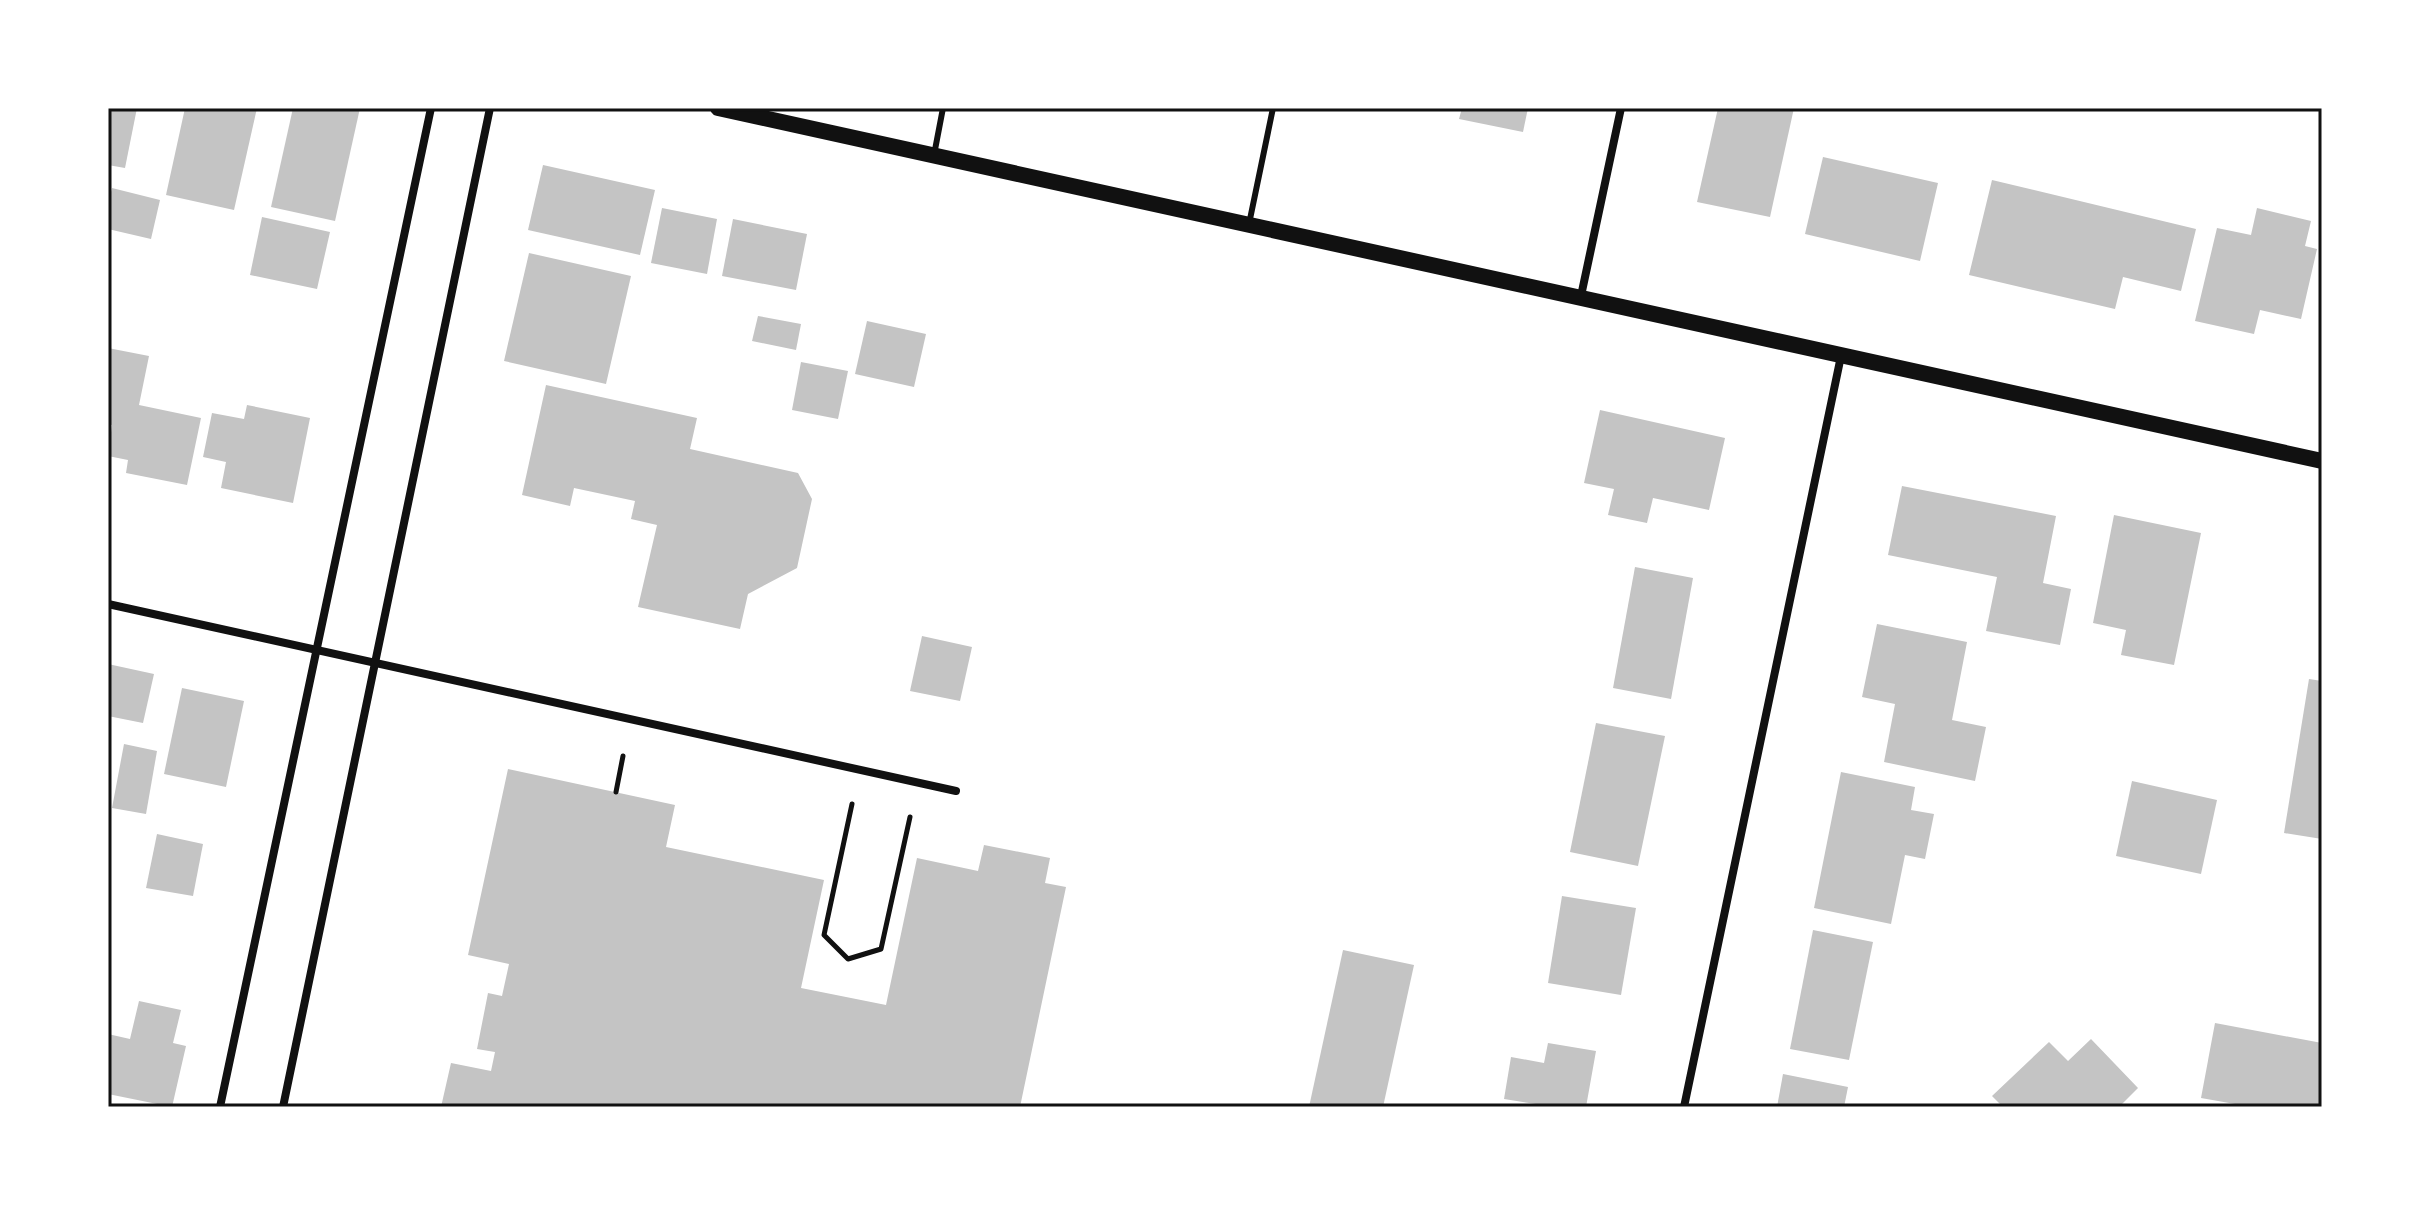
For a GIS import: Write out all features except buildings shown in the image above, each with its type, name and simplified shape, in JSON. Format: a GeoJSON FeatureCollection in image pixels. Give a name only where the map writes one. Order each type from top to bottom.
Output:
{"type":"FeatureCollection","features":[{"type":"Feature","properties":{"kind":"main road"},"geometry":{"type":"LineString","coordinates":[[718,108],[2322,461]]}},
{"type":"Feature","properties":{"kind":"street"},"geometry":{"type":"LineString","coordinates":[[220,1107],[431,108]]}},
{"type":"Feature","properties":{"kind":"street"},"geometry":{"type":"LineString","coordinates":[[283,1107],[490,108]]}},
{"type":"Feature","properties":{"kind":"street"},"geometry":{"type":"LineString","coordinates":[[1581,296],[1621,108]]}},
{"type":"Feature","properties":{"kind":"street"},"geometry":{"type":"LineString","coordinates":[[1684,1107],[1841,356]]}},
{"type":"Feature","properties":{"kind":"street"},"geometry":{"type":"LineString","coordinates":[[108,604],[956,791]]}},
{"type":"Feature","properties":{"kind":"lane"},"geometry":{"type":"LineString","coordinates":[[934,155],[943,108]]}},
{"type":"Feature","properties":{"kind":"lane"},"geometry":{"type":"LineString","coordinates":[[1249,224],[1273,108]]}},
{"type":"Feature","properties":{"kind":"path"},"geometry":{"type":"LineString","coordinates":[[616,792],[623,756]]}},
{"type":"Feature","properties":{"kind":"path"},"geometry":{"type":"LineString","coordinates":[[852,804],[824,935],[848,959],[881,949],[910,817]]}}]}
